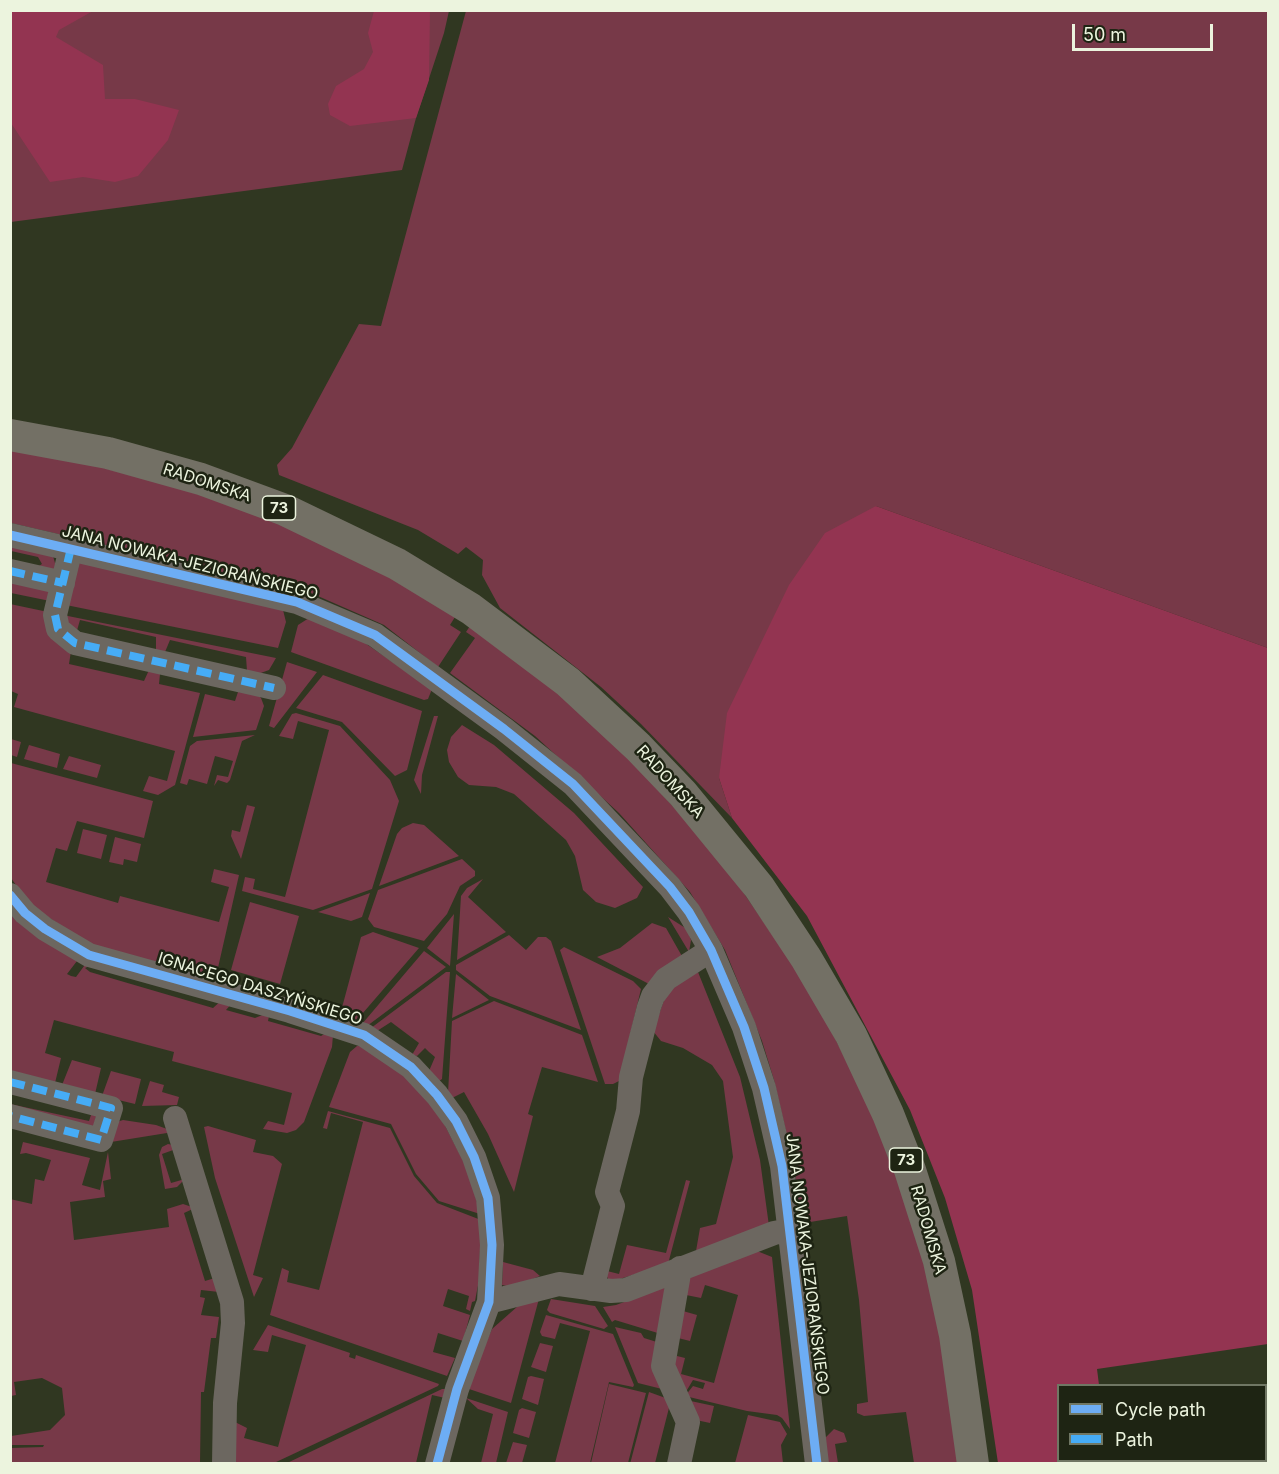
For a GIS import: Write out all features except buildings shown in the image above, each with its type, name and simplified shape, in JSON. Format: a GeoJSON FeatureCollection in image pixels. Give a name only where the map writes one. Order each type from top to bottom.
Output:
{"type":"FeatureCollection","features":[{"type":"Feature","properties":{"kind":"main road","name":"RADOMSKA"},"geometry":{"type":"LineString","coordinates":[[10,435],[108,453],[201,479],[285,510],[398,564],[471,609],[560,676],[638,747],[683,794],[742,865],[774,908],[838,1011],[884,1105],[910,1170],[939,1261],[955,1335],[973,1464]]}},
{"type":"Feature","properties":{"kind":"street","name":"JANA NOWAKA-JEZIORAŃSKIEGO"},"geometry":{"type":"LineString","coordinates":[[10,535],[297,602],[375,635],[504,729],[573,784],[670,887],[689,912],[711,950],[744,1027],[764,1088],[780,1158],[817,1464]]}},
{"type":"Feature","properties":{"kind":"street"},"geometry":{"type":"LineString","coordinates":[[71,548],[55,615],[58,629],[75,643],[274,688]]}},
{"type":"Feature","properties":{"kind":"street"},"geometry":{"type":"LineString","coordinates":[[10,571],[63,583]]}},
{"type":"Feature","properties":{"kind":"street","name":"IGNACEGO DASZYŃSKIEGO"},"geometry":{"type":"LineString","coordinates":[[10,895],[25,913],[45,929],[89,955],[364,1035],[411,1067],[437,1095],[456,1121],[474,1157],[488,1198],[492,1245],[489,1302],[458,1389],[437,1464]]}},
{"type":"Feature","properties":{"kind":"street"},"geometry":{"type":"LineString","coordinates":[[592,1289],[613,1206],[607,1191],[628,1111],[631,1077],[649,1007],[656,991],[666,979],[711,950]]}},
{"type":"Feature","properties":{"kind":"street"},"geometry":{"type":"LineString","coordinates":[[10,1082],[111,1108],[101,1140],[10,1116]]}},
{"type":"Feature","properties":{"kind":"street"},"geometry":{"type":"LineString","coordinates":[[175,1118],[232,1302],[234,1323],[225,1403],[224,1464]]}},
{"type":"Feature","properties":{"kind":"street"},"geometry":{"type":"LineString","coordinates":[[489,1302],[559,1284],[592,1289],[626,1290],[774,1233],[790,1230]]}},
{"type":"Feature","properties":{"kind":"street"},"geometry":{"type":"LineString","coordinates":[[679,1464],[688,1422],[663,1366],[680,1269]]}},
{"type":"Feature","properties":{"kind":"shaded area"},"geometry":{"type":"Polygon","coordinates":[[[10,11],[449,11],[402,170],[11,222],[10,11]]]}},
{"type":"Feature","properties":{"kind":"shaded area"},"geometry":{"type":"Polygon","coordinates":[[[10,11],[93,11],[59,30],[56,37],[103,65],[105,99],[135,99],[179,110],[168,140],[138,176],[115,182],[83,177],[50,182],[11,123],[10,11]]]}},
{"type":"Feature","properties":{"kind":"shaded area"},"geometry":{"type":"Polygon","coordinates":[[[374,11],[430,11],[429,80],[416,118],[350,126],[330,115],[328,104],[336,86],[364,69],[373,52],[368,33],[374,11]]]}},
{"type":"Feature","properties":{"kind":"shaded area"},"geometry":{"type":"Polygon","coordinates":[[[466,11],[1268,11],[1268,648],[876,506],[719,778],[732,818],[641,724],[601,687],[500,608],[482,575],[483,560],[466,547],[458,554],[418,530],[279,475],[277,465],[292,448],[359,324],[381,326],[466,11]]]}},
{"type":"Feature","properties":{"kind":"shaded area"},"geometry":{"type":"Polygon","coordinates":[[[10,449],[93,465],[211,497],[303,533],[384,574],[455,617],[450,625],[461,632],[438,667],[384,625],[311,593],[11,523],[10,449]]]}},
{"type":"Feature","properties":{"kind":"shaded area"},"geometry":{"type":"Polygon","coordinates":[[[876,506],[1268,648],[1268,1344],[1097,1369],[1099,1384],[1057,1384],[1057,1462],[1110,1463],[998,1463],[972,1290],[945,1198],[910,1110],[807,916],[732,818],[719,778],[727,713],[789,585],[825,533],[876,506]]]}},
{"type":"Feature","properties":{"kind":"shaded area"},"geometry":{"type":"Polygon","coordinates":[[[11,544],[53,556],[57,570],[31,571],[42,564],[38,557],[11,551],[11,544]]]}},
{"type":"Feature","properties":{"kind":"shaded area"},"geometry":{"type":"Polygon","coordinates":[[[81,562],[283,610],[286,622],[278,648],[66,605],[74,568],[81,562]]]}},
{"type":"Feature","properties":{"kind":"shaded area"},"geometry":{"type":"Polygon","coordinates":[[[11,578],[48,591],[50,601],[11,593],[11,578]]]}},
{"type":"Feature","properties":{"kind":"shaded area"},"geometry":{"type":"Polygon","coordinates":[[[10,604],[48,612],[71,651],[69,664],[144,681],[149,670],[160,674],[159,684],[200,693],[175,785],[158,795],[143,791],[149,776],[167,781],[175,751],[14,707],[18,694],[11,691],[10,604]]]}},
{"type":"Feature","properties":{"kind":"shaded area"},"geometry":{"type":"Polygon","coordinates":[[[63,615],[276,658],[269,670],[258,674],[247,671],[246,657],[170,640],[165,652],[156,650],[156,637],[80,620],[76,634],[63,615]]]}},
{"type":"Feature","properties":{"kind":"shaded area"},"geometry":{"type":"Polygon","coordinates":[[[309,618],[359,639],[432,689],[428,699],[424,700],[291,652],[298,625],[309,618]]]}},
{"type":"Feature","properties":{"kind":"shaded area"},"geometry":{"type":"Polygon","coordinates":[[[470,626],[538,676],[616,743],[721,860],[809,988],[857,1081],[901,1180],[925,1264],[943,1350],[959,1463],[914,1463],[906,1412],[864,1416],[857,1413],[857,1404],[868,1402],[859,1300],[847,1216],[804,1223],[801,1220],[794,1166],[774,1080],[762,1041],[725,950],[690,892],[619,813],[535,736],[450,673],[475,638],[466,632],[470,626]]]}},
{"type":"Feature","properties":{"kind":"shaded area"},"geometry":{"type":"Polygon","coordinates":[[[287,662],[317,672],[274,728],[269,726],[287,662]]]}},
{"type":"Feature","properties":{"kind":"shaded area"},"geometry":{"type":"Polygon","coordinates":[[[323,675],[422,711],[407,770],[395,776],[342,722],[296,708],[323,675]]]}},
{"type":"Feature","properties":{"kind":"shaded area"},"geometry":{"type":"Polygon","coordinates":[[[238,692],[256,693],[261,698],[264,706],[256,730],[193,737],[205,694],[235,701],[238,692]]]}},
{"type":"Feature","properties":{"kind":"shaded area"},"geometry":{"type":"Polygon","coordinates":[[[296,713],[340,726],[390,780],[399,801],[372,889],[313,910],[242,891],[245,877],[255,879],[253,889],[285,897],[329,730],[298,721],[293,739],[279,736],[292,714],[296,713]]]}},
{"type":"Feature","properties":{"kind":"shaded area"},"geometry":{"type":"Polygon","coordinates":[[[434,716],[438,716],[422,775],[421,794],[414,780],[434,716]]]}},
{"type":"Feature","properties":{"kind":"shaded area"},"geometry":{"type":"Polygon","coordinates":[[[462,725],[494,745],[574,813],[643,887],[637,898],[615,908],[596,902],[583,890],[575,856],[566,840],[514,794],[496,787],[469,785],[458,777],[449,762],[447,750],[451,737],[462,725]]]}},
{"type":"Feature","properties":{"kind":"shaded area"},"geometry":{"type":"Polygon","coordinates":[[[255,735],[242,741],[230,780],[227,783],[218,780],[214,786],[217,775],[228,777],[233,761],[215,756],[207,784],[189,779],[187,785],[180,783],[190,746],[197,741],[255,735]]]}},
{"type":"Feature","properties":{"kind":"shaded area"},"geometry":{"type":"Polygon","coordinates":[[[11,739],[21,742],[17,757],[11,755],[11,739]]]}},
{"type":"Feature","properties":{"kind":"shaded area"},"geometry":{"type":"Polygon","coordinates":[[[29,745],[60,754],[57,768],[24,759],[29,745]]]}},
{"type":"Feature","properties":{"kind":"shaded area"},"geometry":{"type":"Polygon","coordinates":[[[69,756],[101,765],[97,778],[63,769],[69,756]]]}},
{"type":"Feature","properties":{"kind":"shaded area"},"geometry":{"type":"Polygon","coordinates":[[[11,763],[153,801],[144,838],[77,821],[67,851],[56,848],[46,882],[118,903],[120,896],[219,922],[229,887],[211,882],[214,869],[239,875],[215,981],[95,948],[30,905],[11,878],[11,763]]]}},
{"type":"Feature","properties":{"kind":"shaded area"},"geometry":{"type":"Polygon","coordinates":[[[247,805],[255,807],[241,859],[231,836],[232,830],[240,832],[247,805]]]}},
{"type":"Feature","properties":{"kind":"shaded area"},"geometry":{"type":"Polygon","coordinates":[[[413,823],[424,825],[459,856],[379,886],[397,834],[402,828],[413,823]]]}},
{"type":"Feature","properties":{"kind":"shaded area"},"geometry":{"type":"Polygon","coordinates":[[[83,829],[107,835],[101,859],[77,853],[83,829]]]}},
{"type":"Feature","properties":{"kind":"shaded area"},"geometry":{"type":"Polygon","coordinates":[[[115,837],[141,844],[137,862],[124,859],[123,865],[109,862],[115,837]]]}},
{"type":"Feature","properties":{"kind":"shaded area"},"geometry":{"type":"Polygon","coordinates":[[[462,859],[475,871],[475,876],[460,886],[447,914],[424,941],[374,927],[368,919],[378,890],[462,859]]]}},
{"type":"Feature","properties":{"kind":"shaded area"},"geometry":{"type":"Polygon","coordinates":[[[483,879],[468,897],[506,932],[457,960],[461,896],[467,888],[483,879]]]}},
{"type":"Feature","properties":{"kind":"shaded area"},"geometry":{"type":"Polygon","coordinates":[[[370,893],[362,917],[351,921],[318,912],[370,893]]]}},
{"type":"Feature","properties":{"kind":"shaded area"},"geometry":{"type":"Polygon","coordinates":[[[250,902],[299,916],[280,984],[231,970],[250,902]]]}},
{"type":"Feature","properties":{"kind":"shaded area"},"geometry":{"type":"Polygon","coordinates":[[[10,905],[77,961],[67,974],[71,976],[76,977],[87,962],[94,964],[85,968],[90,972],[213,1008],[223,999],[233,1002],[226,1010],[255,1018],[265,1014],[269,1016],[268,1021],[321,1036],[326,1033],[333,1035],[332,1047],[304,1122],[296,1130],[287,1133],[263,1129],[268,1121],[284,1125],[292,1093],[172,1061],[174,1052],[54,1020],[45,1053],[61,1058],[55,1083],[11,1071],[10,905]]]}},
{"type":"Feature","properties":{"kind":"shaded area"},"geometry":{"type":"Polygon","coordinates":[[[454,914],[450,966],[427,948],[454,914]]]}},
{"type":"Feature","properties":{"kind":"shaded area"},"geometry":{"type":"Polygon","coordinates":[[[668,917],[687,929],[691,940],[689,952],[668,917]]]}},
{"type":"Feature","properties":{"kind":"shaded area"},"geometry":{"type":"Polygon","coordinates":[[[652,923],[666,928],[683,958],[649,984],[597,957],[620,948],[652,923]]]}},
{"type":"Feature","properties":{"kind":"shaded area"},"geometry":{"type":"Polygon","coordinates":[[[373,932],[419,948],[356,1021],[340,1015],[361,937],[373,932]]]}},
{"type":"Feature","properties":{"kind":"shaded area"},"geometry":{"type":"Polygon","coordinates":[[[509,935],[526,950],[538,937],[546,937],[551,941],[581,1030],[490,996],[456,970],[456,965],[509,935]]]}},
{"type":"Feature","properties":{"kind":"shaded area"},"geometry":{"type":"Polygon","coordinates":[[[564,947],[633,981],[641,989],[619,1081],[613,1084],[605,1084],[560,950],[564,947]]]}},
{"type":"Feature","properties":{"kind":"shaded area"},"geometry":{"type":"Polygon","coordinates":[[[424,951],[446,967],[367,1026],[362,1024],[424,951]]]}},
{"type":"Feature","properties":{"kind":"shaded area"},"geometry":{"type":"Polygon","coordinates":[[[446,972],[450,972],[442,1079],[439,1081],[429,1071],[435,1057],[425,1048],[417,1056],[412,1055],[419,1043],[391,1022],[377,1031],[371,1028],[446,972]]]}},
{"type":"Feature","properties":{"kind":"shaded area"},"geometry":{"type":"Polygon","coordinates":[[[698,972],[740,1077],[760,1160],[769,1226],[696,1251],[700,1228],[716,1224],[733,1157],[723,1081],[712,1065],[683,1048],[661,1041],[653,1031],[668,989],[698,972]]]}},
{"type":"Feature","properties":{"kind":"shaded area"},"geometry":{"type":"Polygon","coordinates":[[[456,974],[489,1000],[452,1018],[456,974]]]}},
{"type":"Feature","properties":{"kind":"shaded area"},"geometry":{"type":"Polygon","coordinates":[[[494,1001],[582,1035],[598,1082],[542,1067],[528,1114],[533,1116],[514,1192],[488,1134],[464,1092],[452,1098],[448,1093],[452,1021],[494,1001]]]}},
{"type":"Feature","properties":{"kind":"shaded area"},"geometry":{"type":"Polygon","coordinates":[[[357,1046],[408,1077],[439,1114],[469,1172],[480,1214],[439,1201],[416,1174],[391,1124],[329,1107],[350,1052],[357,1046]]]}},
{"type":"Feature","properties":{"kind":"shaded area"},"geometry":{"type":"Polygon","coordinates":[[[72,1060],[101,1068],[95,1094],[62,1085],[72,1060]]]}},
{"type":"Feature","properties":{"kind":"shaded area"},"geometry":{"type":"Polygon","coordinates":[[[111,1071],[141,1079],[135,1104],[102,1096],[111,1071]]]}},
{"type":"Feature","properties":{"kind":"shaded area"},"geometry":{"type":"Polygon","coordinates":[[[150,1081],[164,1085],[162,1092],[179,1097],[177,1105],[142,1106],[150,1081]]]}},
{"type":"Feature","properties":{"kind":"shaded area"},"geometry":{"type":"Polygon","coordinates":[[[10,1104],[89,1121],[92,1112],[97,1113],[93,1129],[11,1108],[10,1104]]]}},
{"type":"Feature","properties":{"kind":"shaded area"},"geometry":{"type":"Polygon","coordinates":[[[328,1111],[390,1128],[414,1176],[437,1203],[481,1220],[479,1280],[475,1301],[472,1302],[470,1311],[466,1309],[469,1296],[448,1289],[443,1306],[470,1315],[463,1341],[438,1333],[433,1352],[455,1358],[447,1376],[270,1315],[282,1268],[289,1271],[287,1282],[319,1290],[363,1122],[331,1113],[327,1129],[323,1128],[328,1111]]]}},
{"type":"Feature","properties":{"kind":"shaded area"},"geometry":{"type":"Polygon","coordinates":[[[123,1120],[156,1125],[167,1129],[167,1133],[111,1142],[117,1122],[123,1120]]]}},
{"type":"Feature","properties":{"kind":"shaded area"},"geometry":{"type":"Polygon","coordinates":[[[208,1126],[256,1140],[253,1152],[273,1156],[282,1164],[253,1275],[263,1278],[254,1297],[215,1178],[204,1127],[208,1126]]]}},
{"type":"Feature","properties":{"kind":"shaded area"},"geometry":{"type":"Polygon","coordinates":[[[23,1142],[90,1158],[82,1185],[100,1190],[108,1152],[111,1179],[103,1181],[105,1197],[70,1202],[74,1240],[169,1227],[167,1209],[183,1204],[195,1208],[184,1213],[205,1281],[218,1277],[219,1292],[201,1290],[200,1297],[205,1298],[201,1315],[219,1317],[216,1338],[211,1338],[204,1392],[201,1392],[200,1463],[11,1463],[11,1448],[43,1447],[44,1445],[11,1445],[11,1436],[50,1430],[65,1415],[62,1388],[42,1378],[14,1382],[16,1395],[11,1396],[10,1199],[32,1204],[35,1179],[44,1181],[51,1160],[26,1153],[20,1154],[23,1142]]]}},
{"type":"Feature","properties":{"kind":"shaded area"},"geometry":{"type":"Polygon","coordinates":[[[168,1144],[173,1145],[176,1149],[162,1154],[171,1183],[185,1179],[177,1187],[165,1189],[159,1155],[162,1147],[168,1144]]]}},
{"type":"Feature","properties":{"kind":"shaded area"},"geometry":{"type":"Polygon","coordinates":[[[686,1180],[690,1181],[668,1264],[610,1282],[603,1270],[619,1274],[627,1245],[666,1253],[686,1180]]]}},
{"type":"Feature","properties":{"kind":"shaded area"},"geometry":{"type":"Polygon","coordinates":[[[757,1251],[772,1257],[790,1429],[777,1415],[747,1411],[685,1396],[693,1386],[703,1389],[705,1383],[693,1380],[684,1395],[669,1360],[677,1356],[685,1358],[681,1374],[714,1383],[738,1295],[705,1285],[701,1298],[686,1295],[689,1277],[757,1251]]]}},
{"type":"Feature","properties":{"kind":"shaded area"},"geometry":{"type":"Polygon","coordinates":[[[503,1262],[533,1270],[540,1276],[512,1287],[502,1285],[503,1262]]]}},
{"type":"Feature","properties":{"kind":"shaded area"},"geometry":{"type":"Polygon","coordinates":[[[665,1287],[661,1334],[615,1320],[612,1322],[603,1307],[616,1305],[665,1287]]]}},
{"type":"Feature","properties":{"kind":"shaded area"},"geometry":{"type":"Polygon","coordinates":[[[540,1295],[511,1403],[466,1388],[492,1329],[518,1306],[540,1295]]]}},
{"type":"Feature","properties":{"kind":"shaded area"},"geometry":{"type":"Polygon","coordinates":[[[551,1299],[595,1306],[608,1326],[604,1329],[550,1313],[547,1310],[551,1299]]]}},
{"type":"Feature","properties":{"kind":"shaded area"},"geometry":{"type":"Polygon","coordinates":[[[683,1311],[697,1315],[690,1341],[674,1337],[683,1311]]]}},
{"type":"Feature","properties":{"kind":"shaded area"},"geometry":{"type":"Polygon","coordinates":[[[546,1315],[613,1334],[634,1385],[633,1387],[609,1382],[590,1463],[555,1463],[590,1331],[560,1323],[555,1339],[542,1336],[540,1332],[546,1315]]]}},
{"type":"Feature","properties":{"kind":"shaded area"},"geometry":{"type":"Polygon","coordinates":[[[268,1325],[350,1353],[349,1357],[355,1359],[356,1355],[439,1384],[274,1463],[236,1463],[235,1422],[247,1428],[244,1438],[278,1447],[306,1345],[272,1335],[268,1352],[253,1350],[268,1325]]]}},
{"type":"Feature","properties":{"kind":"shaded area"},"geometry":{"type":"Polygon","coordinates":[[[615,1327],[641,1333],[644,1338],[660,1343],[662,1389],[638,1383],[615,1327]]]}},
{"type":"Feature","properties":{"kind":"shaded area"},"geometry":{"type":"Polygon","coordinates":[[[540,1343],[553,1346],[546,1372],[531,1367],[540,1343]]]}},
{"type":"Feature","properties":{"kind":"shaded area"},"geometry":{"type":"Polygon","coordinates":[[[528,1377],[544,1379],[538,1405],[522,1399],[528,1377]]]}},
{"type":"Feature","properties":{"kind":"shaded area"},"geometry":{"type":"Polygon","coordinates":[[[609,1384],[646,1393],[628,1463],[591,1463],[609,1384]]]}},
{"type":"Feature","properties":{"kind":"shaded area"},"geometry":{"type":"Polygon","coordinates":[[[442,1389],[445,1389],[445,1398],[432,1395],[416,1463],[285,1464],[442,1389]]]}},
{"type":"Feature","properties":{"kind":"shaded area"},"geometry":{"type":"Polygon","coordinates":[[[649,1392],[671,1400],[655,1463],[630,1464],[649,1392]]]}},
{"type":"Feature","properties":{"kind":"shaded area"},"geometry":{"type":"Polygon","coordinates":[[[466,1398],[508,1412],[496,1463],[481,1463],[493,1414],[478,1409],[466,1398]]]}},
{"type":"Feature","properties":{"kind":"shaded area"},"geometry":{"type":"Polygon","coordinates":[[[686,1400],[714,1406],[710,1423],[696,1420],[686,1400]]]}},
{"type":"Feature","properties":{"kind":"shaded area"},"geometry":{"type":"Polygon","coordinates":[[[522,1408],[536,1412],[529,1438],[513,1433],[519,1410],[522,1408]]]}},
{"type":"Feature","properties":{"kind":"shaded area"},"geometry":{"type":"Polygon","coordinates":[[[748,1415],[780,1422],[787,1434],[781,1445],[783,1463],[735,1463],[748,1415]]]}},
{"type":"Feature","properties":{"kind":"shaded area"},"geometry":{"type":"Polygon","coordinates":[[[834,1429],[844,1433],[847,1442],[835,1444],[838,1463],[828,1463],[825,1438],[834,1429]]]}},
{"type":"Feature","properties":{"kind":"shaded area"},"geometry":{"type":"Polygon","coordinates":[[[513,1442],[527,1445],[522,1463],[506,1463],[513,1442]]]}},
{"type":"Feature","properties":{"kind":"marked path"},"geometry":{"type":"LineString","coordinates":[[71,548],[55,615],[58,629],[75,643],[274,688]]}},
{"type":"Feature","properties":{"kind":"marked path"},"geometry":{"type":"LineString","coordinates":[[10,571],[63,583]]}},
{"type":"Feature","properties":{"kind":"marked path"},"geometry":{"type":"LineString","coordinates":[[10,1082],[111,1108],[101,1140],[10,1116]]}},
{"type":"Feature","properties":{"kind":"cycle path"},"geometry":{"type":"LineString","coordinates":[[10,535],[297,602],[375,635],[504,729],[573,784],[670,887],[689,912],[711,950],[744,1027],[764,1088],[782,1166],[817,1464]]}},
{"type":"Feature","properties":{"kind":"cycle path"},"geometry":{"type":"LineString","coordinates":[[10,895],[25,913],[45,929],[89,955],[290,1011],[364,1035],[411,1067],[437,1095],[456,1121],[474,1157],[488,1198],[492,1245],[489,1302],[457,1389],[437,1464]]}}]}
